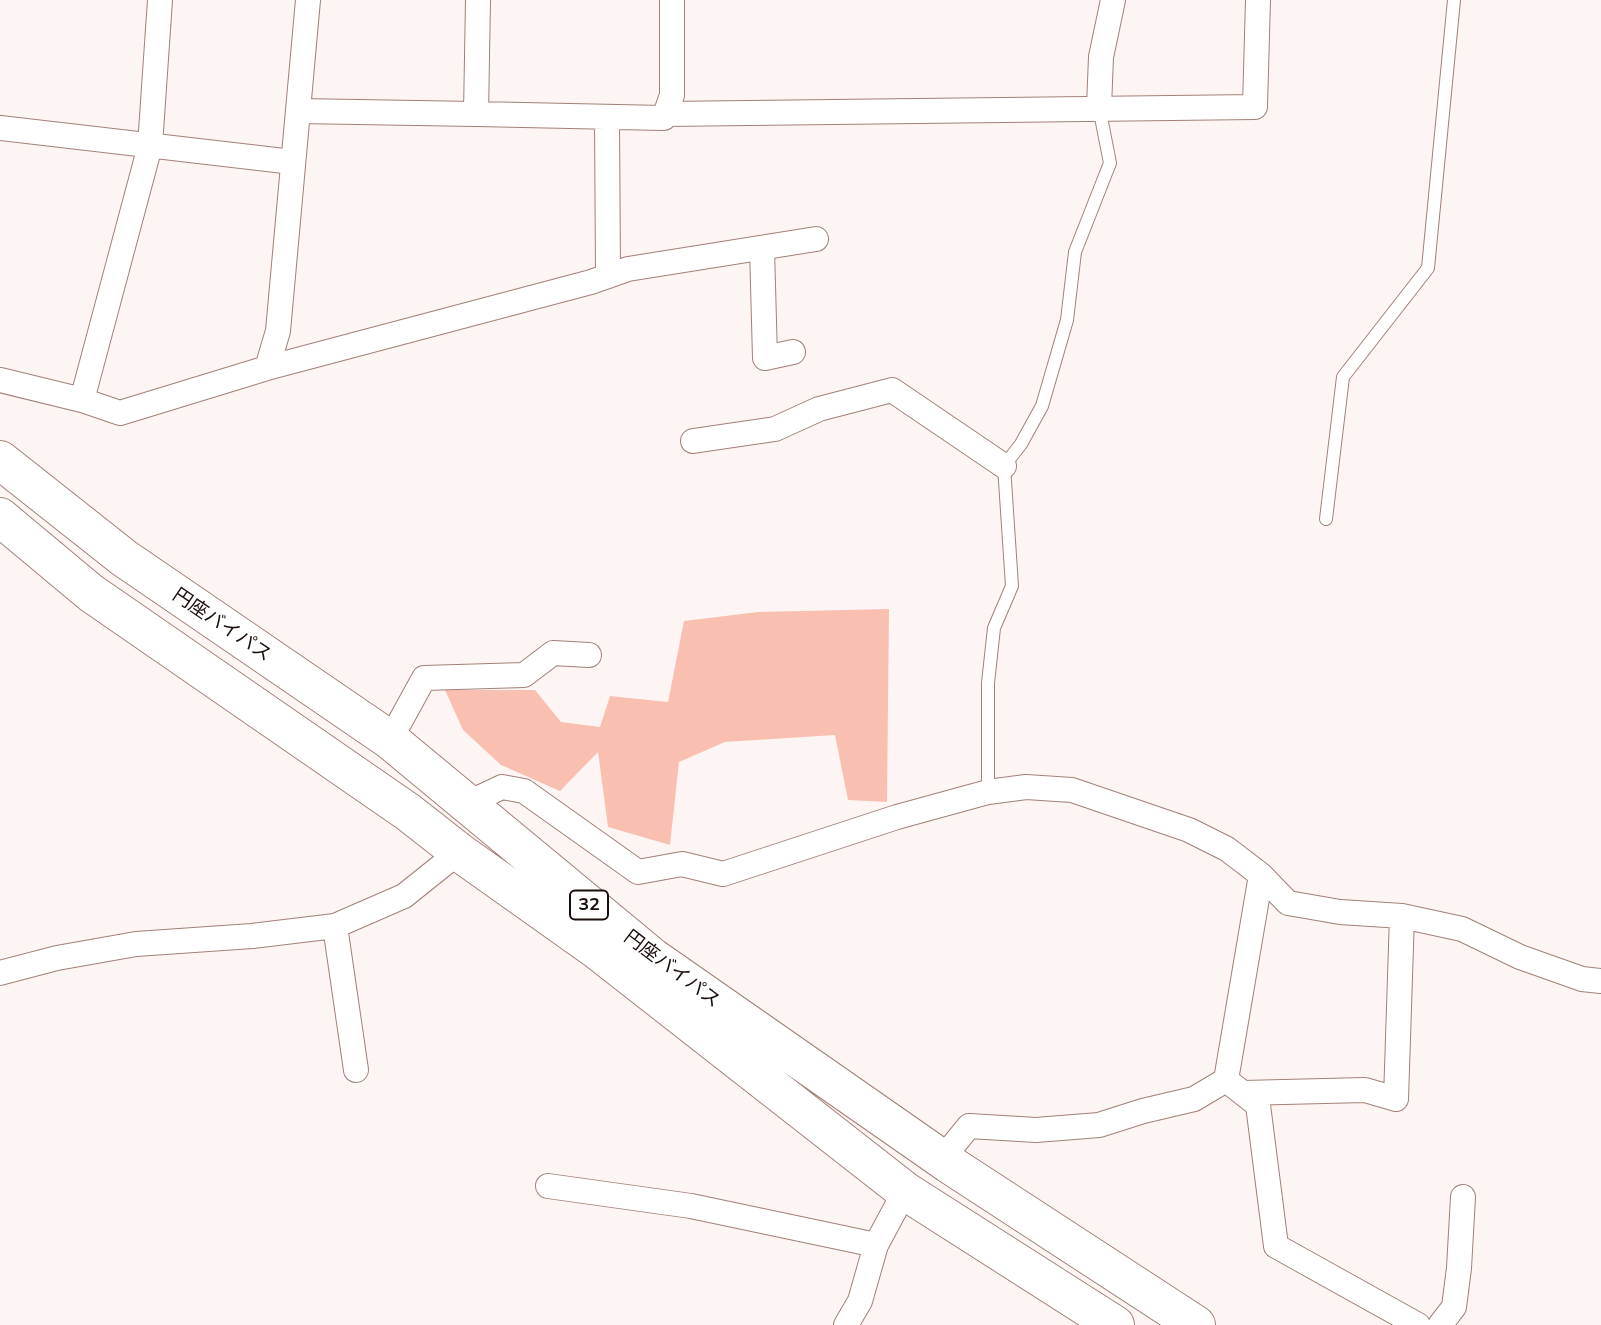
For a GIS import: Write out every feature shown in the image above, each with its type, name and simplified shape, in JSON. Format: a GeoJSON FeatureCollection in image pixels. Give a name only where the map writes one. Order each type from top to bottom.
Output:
{"type":"FeatureCollection","features":[{"type":"Feature","properties":{"kind":"highway","name":"円座バイパス"},"geometry":{"type":"LineString","coordinates":[[0,460],[124,558],[390,740],[652,957],[942,1159],[1196,1325]]}},
{"type":"Feature","properties":{"kind":"highway","name":"円座バイパス"},"geometry":{"type":"LineString","coordinates":[[0,517],[91,593],[408,812],[459,852],[597,950],[905,1191],[1115,1325]]}},
{"type":"Feature","properties":{"kind":"street"},"geometry":{"type":"LineString","coordinates":[[82,400],[150,146],[160,0]]}},
{"type":"Feature","properties":{"kind":"street"},"geometry":{"type":"LineString","coordinates":[[267,368],[278,331],[308,0]]}},
{"type":"Feature","properties":{"kind":"street"},"geometry":{"type":"LineString","coordinates":[[476,114],[478,0]]}},
{"type":"Feature","properties":{"kind":"street"},"geometry":{"type":"LineString","coordinates":[[298,111],[664,118],[671,95],[672,0]]}},
{"type":"Feature","properties":{"kind":"street"},"geometry":{"type":"LineString","coordinates":[[1098,107],[1101,57],[1113,0]]}},
{"type":"Feature","properties":{"kind":"street"},"geometry":{"type":"LineString","coordinates":[[665,114],[1255,107],[1258,0]]}},
{"type":"Feature","properties":{"kind":"street"},"geometry":{"type":"LineString","coordinates":[[607,117],[608,276]]}},
{"type":"Feature","properties":{"kind":"street"},"geometry":{"type":"LineString","coordinates":[[0,128],[293,162]]}},
{"type":"Feature","properties":{"kind":"street"},"geometry":{"type":"LineString","coordinates":[[0,380],[82,400],[120,413],[267,368],[628,269],[816,239]]}},
{"type":"Feature","properties":{"kind":"street"},"geometry":{"type":"LineString","coordinates":[[761,248],[765,358],[793,352]]}},
{"type":"Feature","properties":{"kind":"street"},"geometry":{"type":"LineString","coordinates":[[693,441],[775,429],[819,409],[892,390],[1004,466]]}},
{"type":"Feature","properties":{"kind":"street"},"geometry":{"type":"LineString","coordinates":[[390,740],[424,678],[524,675],[553,653],[589,655]]}},
{"type":"Feature","properties":{"kind":"street"},"geometry":{"type":"LineString","coordinates":[[468,803],[502,787],[524,790],[638,872],[682,864],[723,874],[897,817],[988,792],[1026,788],[1072,790],[1189,830],[1227,849],[1261,875],[1288,903],[1340,912],[1402,916],[1462,929],[1520,957],[1582,979],[1601,981]]}},
{"type":"Feature","properties":{"kind":"street"},"geometry":{"type":"LineString","coordinates":[[0,973],[57,958],[135,944],[252,936],[335,926],[404,896],[459,852]]}},
{"type":"Feature","properties":{"kind":"street"},"geometry":{"type":"LineString","coordinates":[[1235,1086],[1261,875]]}},
{"type":"Feature","properties":{"kind":"street"},"geometry":{"type":"LineString","coordinates":[[942,1159],[969,1126],[1036,1130],[1099,1125],[1235,1086],[1365,1090],[1396,1099],[1402,916]]}},
{"type":"Feature","properties":{"kind":"street"},"geometry":{"type":"LineString","coordinates":[[335,926],[356,1069]]}},
{"type":"Feature","properties":{"kind":"street"},"geometry":{"type":"LineString","coordinates":[[1235,1086],[1258,1105],[1276,1246],[1418,1325]]}},
{"type":"Feature","properties":{"kind":"street"},"geometry":{"type":"LineString","coordinates":[[548,1186],[691,1206],[876,1245]]}},
{"type":"Feature","properties":{"kind":"street"},"geometry":{"type":"LineString","coordinates":[[846,1325],[860,1301],[876,1245],[905,1191]]}},
{"type":"Feature","properties":{"kind":"street"},"geometry":{"type":"LineString","coordinates":[[1440,1325],[1454,1307],[1460,1268],[1463,1197]]}},
{"type":"Feature","properties":{"kind":"lane"},"geometry":{"type":"LineString","coordinates":[[1326,519],[1343,377],[1428,268],[1454,0]]}},
{"type":"Feature","properties":{"kind":"lane"},"geometry":{"type":"LineString","coordinates":[[988,792],[988,682],[994,628],[1012,586],[1004,466],[1021,444],[1042,406],[1067,320],[1075,252],[1110,163],[1098,107]]}},
{"type":"Feature","properties":{"kind":"shaded area"},"geometry":{"type":"Polygon","coordinates":[[[889,609],[887,802],[848,800],[835,735],[725,742],[679,762],[670,845],[608,827],[598,752],[560,791],[501,765],[463,730],[445,690],[535,690],[561,722],[600,727],[610,696],[668,702],[684,621],[758,612],[889,609]]]}}]}
